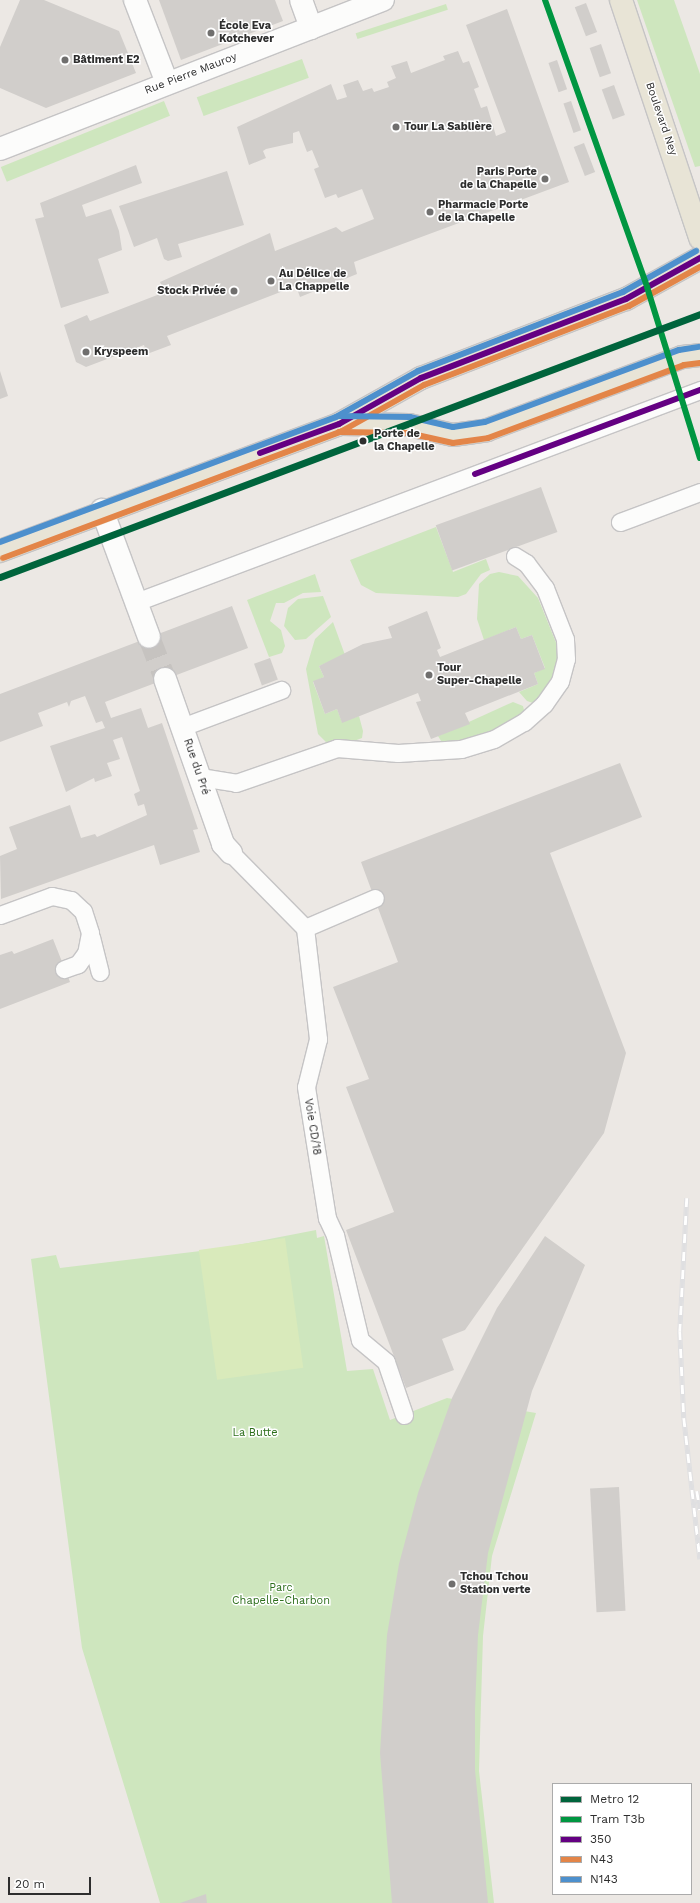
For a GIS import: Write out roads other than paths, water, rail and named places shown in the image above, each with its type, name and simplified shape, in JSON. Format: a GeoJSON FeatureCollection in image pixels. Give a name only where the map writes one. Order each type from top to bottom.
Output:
{"type":"FeatureCollection","features":[{"type":"Feature","properties":{"kind":"main road","name":"Boulevard Ney"},"geometry":{"type":"LineString","coordinates":[[621,0],[700,238]]}},
{"type":"Feature","properties":{"kind":"main road"},"geometry":{"type":"LineString","coordinates":[[0,551],[102,510],[340,424],[421,378],[626,299],[700,258]]}},
{"type":"Feature","properties":{"kind":"main road"},"geometry":{"type":"LineString","coordinates":[[340,424],[409,426],[453,435],[487,430],[682,357],[700,355]]}},
{"type":"Feature","properties":{"kind":"street"},"geometry":{"type":"LineString","coordinates":[[135,0],[167,83]]}},
{"type":"Feature","properties":{"kind":"street"},"geometry":{"type":"LineString","coordinates":[[301,0],[311,28]]}},
{"type":"Feature","properties":{"kind":"street","name":"Rue Pierre Mauroy"},"geometry":{"type":"LineString","coordinates":[[0,149],[383,0]]}},
{"type":"Feature","properties":{"kind":"street"},"geometry":{"type":"LineString","coordinates":[[102,510],[149,637]]}},
{"type":"Feature","properties":{"kind":"street","name":"Rue du Pré"},"geometry":{"type":"LineString","coordinates":[[165,679],[223,844],[231,853]]}},
{"type":"Feature","properties":{"kind":"lane"},"geometry":{"type":"LineString","coordinates":[[136,602],[700,390]]}},
{"type":"Feature","properties":{"kind":"lane"},"geometry":{"type":"LineString","coordinates":[[620,522],[700,492]]}},
{"type":"Feature","properties":{"kind":"lane"},"geometry":{"type":"LineString","coordinates":[[200,777],[236,783],[338,748],[398,753],[461,749],[494,739],[524,722],[544,704],[560,681],[566,660],[565,639],[546,588],[526,562],[515,556]]}},
{"type":"Feature","properties":{"kind":"lane"},"geometry":{"type":"LineString","coordinates":[[182,727],[281,690]]}},
{"type":"Feature","properties":{"kind":"lane"},"geometry":{"type":"LineString","coordinates":[[231,853],[305,928],[374,898]]}},
{"type":"Feature","properties":{"kind":"lane"},"geometry":{"type":"LineString","coordinates":[[0,915],[52,896],[71,900],[83,911],[100,972]]}},
{"type":"Feature","properties":{"kind":"lane","name":"Voie CD/18"},"geometry":{"type":"LineString","coordinates":[[305,928],[318,1038],[306,1088],[327,1218],[335,1235],[360,1340],[386,1362],[404,1414]]}},
{"type":"Feature","properties":{"kind":"lane"},"geometry":{"type":"LineString","coordinates":[[64,969],[78,964],[86,953],[90,933]]}},
{"type":"Feature","properties":{"kind":"tunnel"},"geometry":{"type":"LineString","coordinates":[[149,637],[165,679]]}},
{"type":"Feature","properties":{"kind":"railway"},"geometry":{"type":"LineString","coordinates":[[687,1198],[680,1331],[684,1418],[700,1559]]}},
{"type":"Feature","properties":{"kind":"railway"},"geometry":{"type":"LineString","coordinates":[[697,1491],[700,1510]]}},
{"type":"Feature","properties":{"kind":"metro line","name":"12"},"geometry":{"type":"LineString","coordinates":[[0,577],[700,314]]}},
{"type":"Feature","properties":{"kind":"tram line","name":"T3b"},"geometry":{"type":"LineString","coordinates":[[545,0],[647,287],[700,458]]}},
{"type":"Feature","properties":{"kind":"place","name":"École Eva Kotchever"},"geometry":{"type":"Point","coordinates":[211,33]}},
{"type":"Feature","properties":{"kind":"place","name":"Bâtiment E2"},"geometry":{"type":"Point","coordinates":[65,60]}},
{"type":"Feature","properties":{"kind":"place","name":"Tour La Sablière"},"geometry":{"type":"Point","coordinates":[396,127]}},
{"type":"Feature","properties":{"kind":"place","name":"Paris Porte de la Chapelle"},"geometry":{"type":"Point","coordinates":[545,179]}},
{"type":"Feature","properties":{"kind":"place","name":"Pharmacie Porte de la Chapelle"},"geometry":{"type":"Point","coordinates":[430,212]}},
{"type":"Feature","properties":{"kind":"place","name":"Au Délice de La Chappelle"},"geometry":{"type":"Point","coordinates":[271,281]}},
{"type":"Feature","properties":{"kind":"place","name":"Stock Privée"},"geometry":{"type":"Point","coordinates":[234,291]}},
{"type":"Feature","properties":{"kind":"place","name":"Kryspeem"},"geometry":{"type":"Point","coordinates":[86,352]}},
{"type":"Feature","properties":{"kind":"place","name":"Porte de la Chapelle"},"geometry":{"type":"Point","coordinates":[363,441]}},
{"type":"Feature","properties":{"kind":"place","name":"Tour Super-Chapelle"},"geometry":{"type":"Point","coordinates":[429,675]}},
{"type":"Feature","properties":{"kind":"place","name":"Tchou Tchou Station verte"},"geometry":{"type":"Point","coordinates":[452,1584]}},
{"type":"Feature","properties":{"kind":"park label","name":"La Butte"},"geometry":{"type":"Point","coordinates":[255,1433]}},
{"type":"Feature","properties":{"kind":"park label","name":"Parc Chapelle-Charbon"},"geometry":{"type":"Point","coordinates":[281,1595]}}]}
